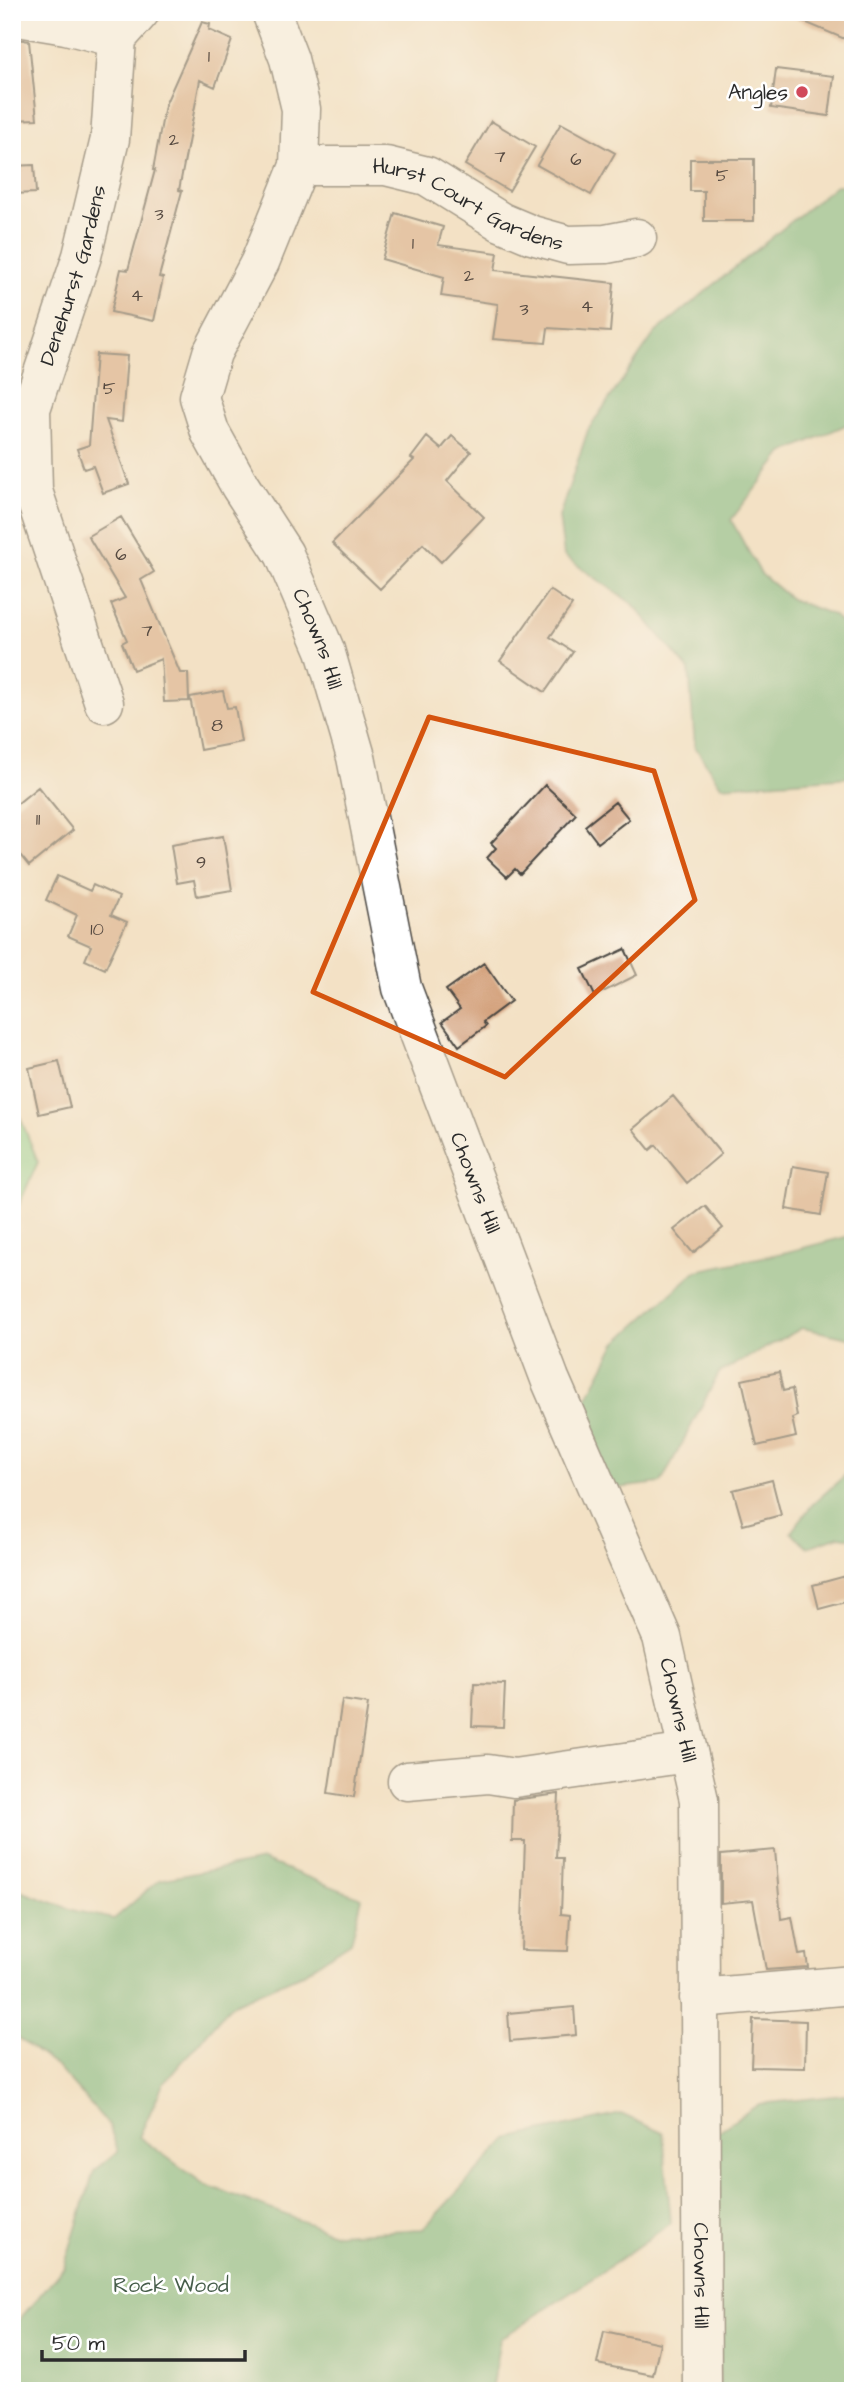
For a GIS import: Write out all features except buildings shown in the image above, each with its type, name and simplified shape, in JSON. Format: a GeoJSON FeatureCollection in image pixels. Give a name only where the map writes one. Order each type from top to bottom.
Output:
{"type":"FeatureCollection","features":[{"type":"Feature","properties":{"kind":"street","name":"Chowns Hill"},"geometry":{"type":"LineString","coordinates":[[271,12],[289,59],[301,109],[299,166],[260,262],[212,353],[199,397],[210,432],[240,486],[284,554],[325,650],[356,757],[402,988],[550,1379],[662,1637],[699,1800],[702,2391]]}},
{"type":"Feature","properties":{"kind":"street"},"geometry":{"type":"LineString","coordinates":[[12,16],[66,25],[128,25]]}},
{"type":"Feature","properties":{"kind":"street","name":"Denehurst Gardens"},"geometry":{"type":"LineString","coordinates":[[104,703],[33,491],[31,409],[82,256],[110,139],[128,25]]}},
{"type":"Feature","properties":{"kind":"street","name":"Hurst Court Gardens"},"geometry":{"type":"LineString","coordinates":[[299,166],[386,166],[427,176],[501,222],[532,235],[568,245],[606,244],[637,238]]}},
{"type":"Feature","properties":{"kind":"street"},"geometry":{"type":"LineString","coordinates":[[407,1781],[488,1774],[514,1778],[688,1754]]}},
{"type":"Feature","properties":{"kind":"street"},"geometry":{"type":"LineString","coordinates":[[699,1998],[853,1985]]}},
{"type":"Feature","properties":{"kind":"highlighted area"},"geometry":{"type":"Polygon","coordinates":[[[429,717],[654,771],[695,900],[505,1077],[313,992],[429,717]]]}},
{"type":"Feature","properties":{"kind":"green space"},"geometry":{"type":"Polygon","coordinates":[[[836,185],[853,185],[853,424],[783,453],[731,520],[761,574],[791,599],[833,615],[853,635],[853,777],[721,786],[695,747],[689,670],[634,605],[564,556],[559,517],[588,430],[655,333],[836,185]]]}},
{"type":"Feature","properties":{"kind":"green space"},"geometry":{"type":"Polygon","coordinates":[[[12,1097],[38,1162],[12,1220],[12,1097]]]}},
{"type":"Feature","properties":{"kind":"green space"},"geometry":{"type":"Polygon","coordinates":[[[853,1235],[853,1339],[802,1328],[719,1373],[661,1483],[610,1489],[583,1406],[616,1343],[696,1271],[853,1235]]]}},
{"type":"Feature","properties":{"kind":"green space"},"geometry":{"type":"Polygon","coordinates":[[[853,1468],[853,1538],[839,1536],[808,1547],[791,1532],[812,1505],[853,1468]]]}},
{"type":"Feature","properties":{"kind":"green space","name":"Rock Wood"},"geometry":{"type":"Polygon","coordinates":[[[263,1860],[362,1898],[351,1942],[302,1974],[231,2005],[163,2084],[139,2137],[204,2184],[336,2234],[423,2229],[507,2139],[621,2114],[663,2133],[671,2223],[500,2339],[491,2391],[12,2391],[12,2328],[64,2267],[94,2171],[118,2152],[109,2125],[57,2067],[12,2034],[12,1888],[76,1911],[114,1919],[159,1880],[263,1860]]]}},
{"type":"Feature","properties":{"kind":"green space"},"geometry":{"type":"Polygon","coordinates":[[[853,2094],[853,2391],[720,2391],[710,2137],[759,2104],[853,2094]]]}},
{"type":"Feature","properties":{"kind":"place","name":"Angles"},"geometry":{"type":"Point","coordinates":[802,92]}}]}
